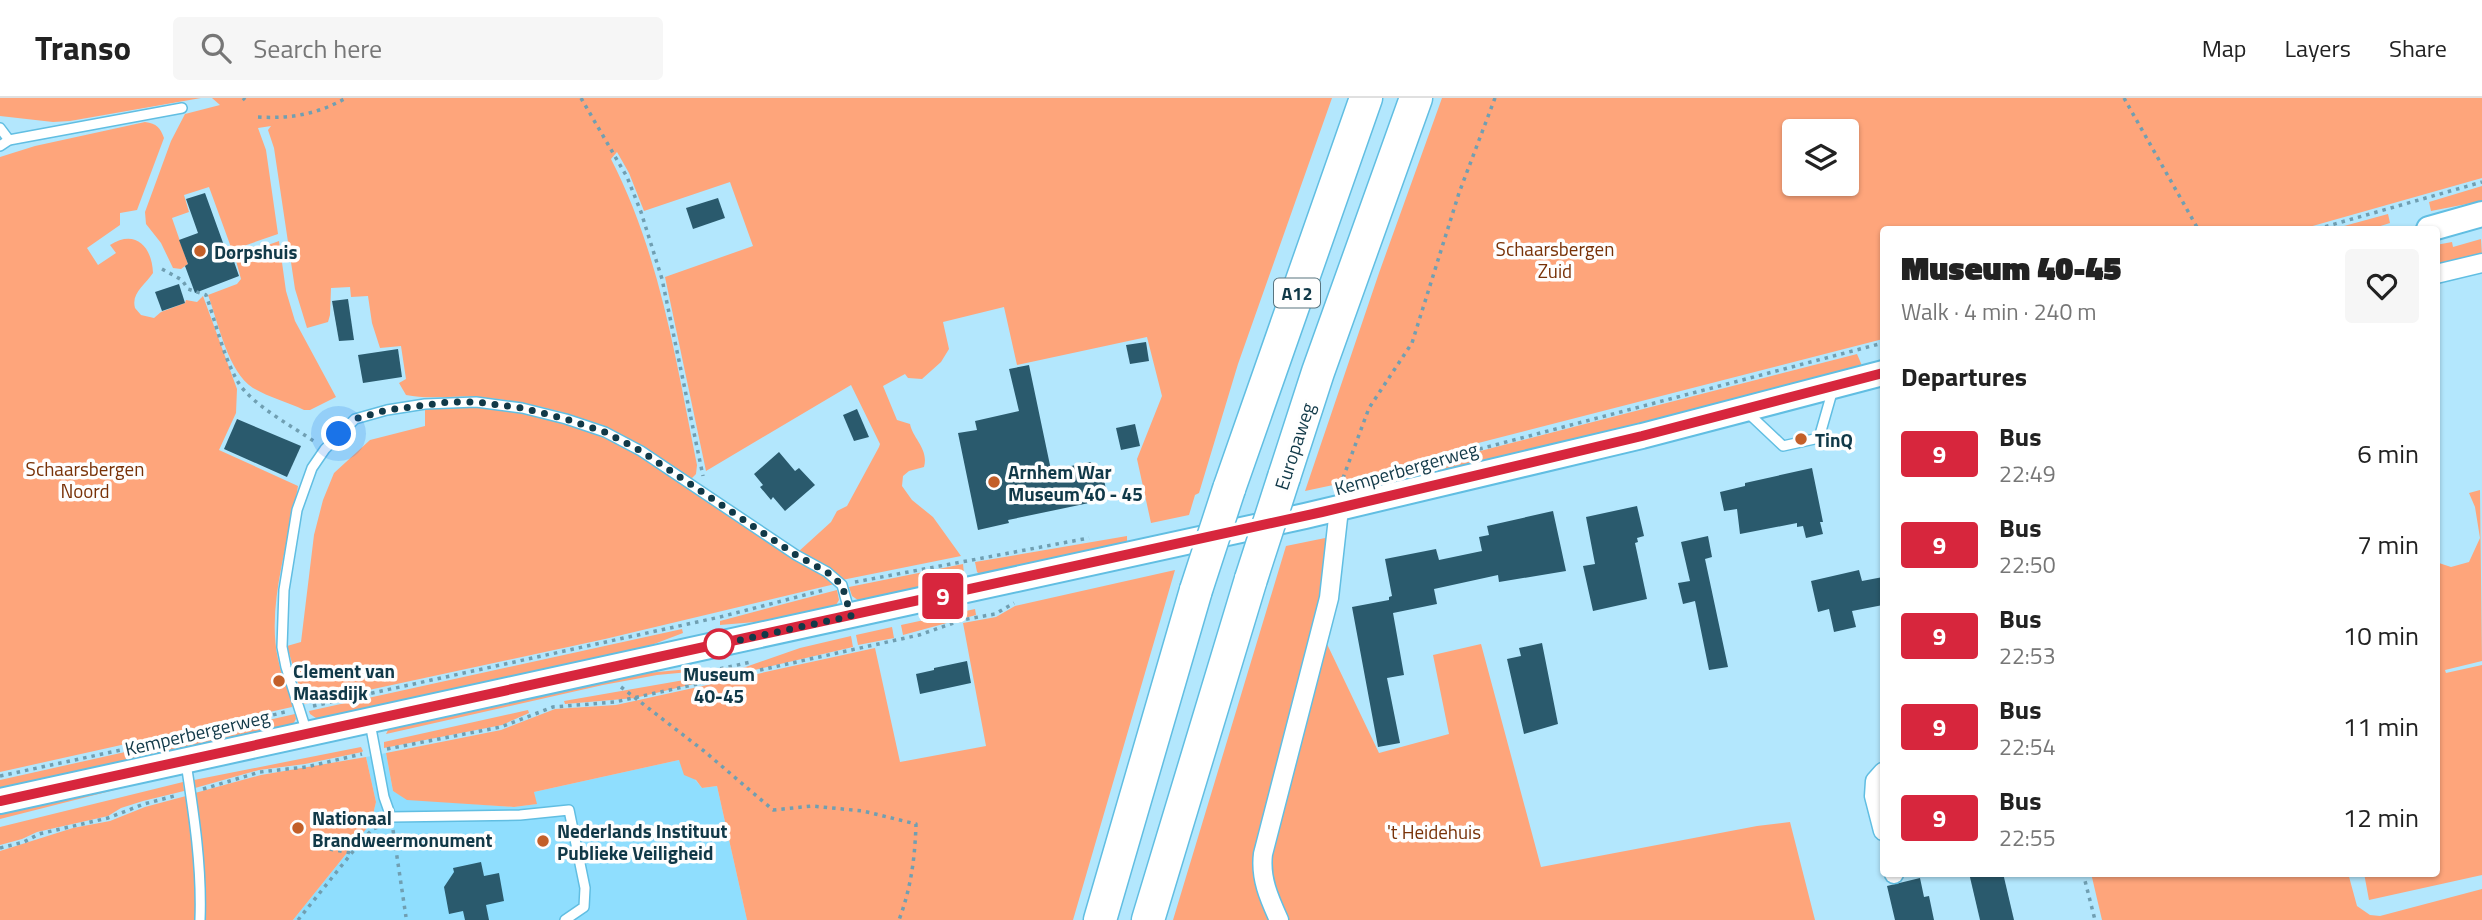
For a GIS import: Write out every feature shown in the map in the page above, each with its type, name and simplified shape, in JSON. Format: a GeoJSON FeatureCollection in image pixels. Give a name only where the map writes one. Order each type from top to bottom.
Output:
{"type":"FeatureCollection","features":[{"type":"Feature","properties":{"kind":"highway","name":"A12"},"geometry":{"type":"LineString","coordinates":[[1100,920],[1196,590],[1366,98]]}},
{"type":"Feature","properties":{"kind":"highway","name":"Europaweg"},"geometry":{"type":"LineString","coordinates":[[1149,920],[1251,579],[1318,372],[1416,98]]}},
{"type":"Feature","properties":{"kind":"main road"},"geometry":{"type":"LineString","coordinates":[[2440,226],[2482,214]]}},
{"type":"Feature","properties":{"kind":"main road","name":"Kemperbergerweg"},"geometry":{"type":"LineString","coordinates":[[0,801],[851,616],[1339,499],[1744,410],[1880,374]]}},
{"type":"Feature","properties":{"kind":"street"},"geometry":{"type":"LineString","coordinates":[[2440,273],[2482,263]]}},
{"type":"Feature","properties":{"kind":"street","name":"Kemperbergerweg"},"geometry":{"type":"LineString","coordinates":[[1279,920],[1266,890],[1261,869],[1263,854],[1329,597],[1339,499]]}},
{"type":"Feature","properties":{"kind":"street"},"geometry":{"type":"LineString","coordinates":[[1880,775],[1875,781],[1874,796],[1880,819]]}},
{"type":"Feature","properties":{"kind":"lane"},"geometry":{"type":"LineString","coordinates":[[0,128],[4,143],[182,108]]}},
{"type":"Feature","properties":{"kind":"lane"},"geometry":{"type":"LineString","coordinates":[[1744,410],[1783,446],[1819,438],[1834,386]]}},
{"type":"Feature","properties":{"kind":"lane"},"geometry":{"type":"LineString","coordinates":[[308,735],[283,657],[281,625],[284,590],[300,499],[312,468],[325,449],[355,419],[387,410],[425,404],[476,402],[522,408],[605,432],[641,451],[796,555],[827,572],[842,585],[851,616]]}},
{"type":"Feature","properties":{"kind":"lane"},"geometry":{"type":"LineString","coordinates":[[370,722],[384,797],[391,817],[520,815],[569,810],[584,888],[584,907],[565,920]]}},
{"type":"Feature","properties":{"kind":"lane"},"geometry":{"type":"LineString","coordinates":[[186,761],[201,892],[200,920]]}},
{"type":"Feature","properties":{"kind":"path"},"geometry":{"type":"LineString","coordinates":[[258,117],[288,118],[309,114],[346,98]]}},
{"type":"Feature","properties":{"kind":"path"},"geometry":{"type":"LineString","coordinates":[[581,98],[627,177],[641,212],[662,279],[708,496]]}},
{"type":"Feature","properties":{"kind":"path"},"geometry":{"type":"LineString","coordinates":[[1339,499],[1369,408],[1412,343],[1459,193],[1495,98]]}},
{"type":"Feature","properties":{"kind":"path"},"geometry":{"type":"LineString","coordinates":[[2124,98],[2196,226]]}},
{"type":"Feature","properties":{"kind":"path"},"geometry":{"type":"LineString","coordinates":[[2328,226],[2482,182]]}},
{"type":"Feature","properties":{"kind":"path"},"geometry":{"type":"LineString","coordinates":[[162,269],[182,280],[188,289],[206,295],[231,366],[244,390],[325,449]]}},
{"type":"Feature","properties":{"kind":"path","name":"Kemperbergerweg"},"geometry":{"type":"LineString","coordinates":[[1426,463],[1452,454],[1880,344]]}},
{"type":"Feature","properties":{"kind":"path","name":"Kemperbergerweg"},"geometry":{"type":"LineString","coordinates":[[1339,499],[1351,486]]}},
{"type":"Feature","properties":{"kind":"path"},"geometry":{"type":"LineString","coordinates":[[842,585],[1096,537]]}},
{"type":"Feature","properties":{"kind":"path","name":"Kemperbergerweg"},"geometry":{"type":"LineString","coordinates":[[0,776],[681,626],[842,585]]}},
{"type":"Feature","properties":{"kind":"path"},"geometry":{"type":"LineString","coordinates":[[0,848],[24,842],[38,834],[108,818],[144,804],[260,772],[306,766],[501,727],[554,707],[607,704],[919,635],[962,620],[995,614],[1014,603]]}},
{"type":"Feature","properties":{"kind":"path"},"geometry":{"type":"LineString","coordinates":[[701,674],[733,666],[735,676]]}},
{"type":"Feature","properties":{"kind":"path"},"geometry":{"type":"LineString","coordinates":[[619,685],[704,751],[773,810],[812,806],[863,811],[916,824],[915,864],[908,897],[899,920]]}},
{"type":"Feature","properties":{"kind":"path"},"geometry":{"type":"LineString","coordinates":[[391,817],[406,917]]}},
{"type":"Feature","properties":{"kind":"path"},"geometry":{"type":"LineString","coordinates":[[298,920],[373,829],[381,826]]}},
{"type":"Feature","properties":{"kind":"path"},"geometry":{"type":"LineString","coordinates":[[314,843],[352,853]]}},
{"type":"Feature","properties":{"kind":"path"},"geometry":{"type":"LineString","coordinates":[[2084,877],[2095,920]]}},
{"type":"Feature","properties":{"kind":"shaded area","name":"Nederlands Instituut Publieke Veiligheid"},"geometry":{"type":"Polygon","coordinates":[[[386,753],[393,791],[407,799],[514,807],[536,804],[534,792],[679,760],[702,788],[717,786],[747,920],[293,920],[371,823],[376,802],[366,757],[386,753]]]}},
{"type":"Feature","properties":{"kind":"green space"},"geometry":{"type":"Polygon","coordinates":[[[0,98],[201,98],[53,122],[0,116],[0,98]]]}},
{"type":"Feature","properties":{"kind":"green space"},"geometry":{"type":"Polygon","coordinates":[[[212,98],[1332,98],[1238,364],[1199,493],[1195,495],[1189,515],[1151,523],[1137,459],[1162,396],[1147,337],[1017,365],[1004,307],[943,322],[949,349],[941,362],[922,379],[908,378],[905,374],[883,386],[897,420],[910,424],[923,449],[924,467],[909,471],[903,476],[902,486],[912,500],[933,517],[961,556],[842,580],[798,552],[831,522],[837,511],[847,506],[880,444],[851,385],[706,471],[665,277],[753,246],[730,182],[644,211],[629,173],[617,152],[611,159],[642,232],[664,309],[697,465],[696,474],[691,479],[619,434],[560,412],[492,398],[406,395],[399,383],[406,379],[401,346],[380,348],[372,323],[368,296],[351,297],[350,287],[331,288],[328,322],[307,328],[295,289],[274,148],[268,130],[271,126],[258,128],[266,150],[278,234],[232,250],[209,187],[184,195],[189,212],[172,218],[188,264],[181,269],[173,268],[161,243],[146,224],[145,212],[171,141],[185,114],[220,105],[212,98]]]}},
{"type":"Feature","properties":{"kind":"green space","name":"Schaarsbergen Zuid"},"geometry":{"type":"Polygon","coordinates":[[[1442,98],[2482,98],[2482,178],[2313,226],[1880,226],[1880,340],[1451,450],[1385,474],[1305,491],[1442,98]]]}},
{"type":"Feature","properties":{"kind":"green space","name":"Schaarsbergen Noord"},"geometry":{"type":"Polygon","coordinates":[[[145,122],[157,127],[164,138],[137,210],[120,213],[120,225],[87,248],[98,265],[116,253],[110,245],[119,241],[134,240],[146,248],[153,273],[135,298],[135,308],[141,315],[154,318],[161,312],[185,303],[186,300],[197,302],[203,296],[237,389],[236,413],[219,450],[298,486],[275,616],[278,659],[292,707],[0,772],[0,157],[35,146],[145,122]]]}},
{"type":"Feature","properties":{"kind":"green space"},"geometry":{"type":"Polygon","coordinates":[[[2482,186],[2482,201],[2431,211],[2429,202],[2482,186]]]}},
{"type":"Feature","properties":{"kind":"green space"},"geometry":{"type":"Polygon","coordinates":[[[2388,214],[2390,223],[2380,226],[2344,226],[2388,214]]]}},
{"type":"Feature","properties":{"kind":"green space"},"geometry":{"type":"Polygon","coordinates":[[[2481,239],[2482,256],[2440,265],[2440,244],[2452,242],[2453,247],[2481,239]]]}},
{"type":"Feature","properties":{"kind":"green space"},"geometry":{"type":"Polygon","coordinates":[[[279,241],[286,291],[295,321],[336,397],[310,410],[265,394],[244,381],[230,359],[208,295],[237,284],[241,279],[235,257],[279,241]]]}},
{"type":"Feature","properties":{"kind":"green space"},"geometry":{"type":"Polygon","coordinates":[[[1857,354],[1863,368],[1560,447],[1342,498],[1342,492],[1453,458],[1857,354]]]}},
{"type":"Feature","properties":{"kind":"green space"},"geometry":{"type":"Polygon","coordinates":[[[449,407],[522,413],[571,425],[617,443],[835,584],[605,639],[304,704],[287,646],[301,642],[314,535],[323,500],[334,473],[370,440],[425,426],[425,409],[449,407]]]}},
{"type":"Feature","properties":{"kind":"green space"},"geometry":{"type":"Polygon","coordinates":[[[2480,490],[2482,661],[2445,670],[2446,673],[2482,665],[2482,875],[2369,900],[2365,877],[2440,877],[2440,563],[2451,567],[2469,562],[2480,538],[2475,507],[2469,493],[2480,490]]]}},
{"type":"Feature","properties":{"kind":"green space"},"geometry":{"type":"Polygon","coordinates":[[[1127,536],[1127,544],[983,577],[977,572],[975,562],[1127,536]]]}},
{"type":"Feature","properties":{"kind":"green space"},"geometry":{"type":"Polygon","coordinates":[[[1330,537],[1328,566],[1258,852],[1274,920],[1173,920],[1286,546],[1330,537]]]}},
{"type":"Feature","properties":{"kind":"green space"},"geometry":{"type":"Polygon","coordinates":[[[963,564],[964,574],[960,582],[862,603],[852,596],[849,587],[963,564]]]}},
{"type":"Feature","properties":{"kind":"green space"},"geometry":{"type":"Polygon","coordinates":[[[1175,570],[1073,920],[747,920],[717,786],[702,788],[696,780],[684,775],[679,760],[534,792],[537,804],[514,807],[407,800],[393,791],[386,753],[501,730],[555,709],[616,705],[875,648],[900,762],[986,746],[963,623],[996,617],[1015,606],[1175,570]]]}},
{"type":"Feature","properties":{"kind":"green space"},"geometry":{"type":"Polygon","coordinates":[[[837,590],[839,600],[833,610],[792,619],[720,625],[720,621],[837,590]]]}},
{"type":"Feature","properties":{"kind":"green space"},"geometry":{"type":"Polygon","coordinates":[[[975,609],[976,615],[903,635],[901,625],[975,609]]]}},
{"type":"Feature","properties":{"kind":"green space"},"geometry":{"type":"Polygon","coordinates":[[[892,627],[894,638],[858,645],[856,635],[892,627]]]}},
{"type":"Feature","properties":{"kind":"green space"},"geometry":{"type":"Polygon","coordinates":[[[682,629],[683,633],[620,657],[322,722],[309,711],[682,629]]]}},
{"type":"Feature","properties":{"kind":"green space"},"geometry":{"type":"Polygon","coordinates":[[[851,636],[853,647],[737,674],[737,670],[800,648],[851,636]]]}},
{"type":"Feature","properties":{"kind":"green space","name":"'t Heidehuis"},"geometry":{"type":"Polygon","coordinates":[[[1327,644],[1379,753],[1449,734],[1433,655],[1481,644],[1541,867],[1790,822],[1815,920],[1284,920],[1271,889],[1268,854],[1327,644]]]}},
{"type":"Feature","properties":{"kind":"green space"},"geometry":{"type":"Polygon","coordinates":[[[699,668],[700,671],[657,675],[603,685],[386,734],[389,728],[627,675],[699,668]]]}},
{"type":"Feature","properties":{"kind":"green space"},"geometry":{"type":"Polygon","coordinates":[[[730,672],[731,675],[635,698],[565,704],[564,701],[730,672]]]}},
{"type":"Feature","properties":{"kind":"green space"},"geometry":{"type":"Polygon","coordinates":[[[528,710],[529,713],[502,725],[384,748],[384,742],[528,710]]]}},
{"type":"Feature","properties":{"kind":"green space"},"geometry":{"type":"Polygon","coordinates":[[[295,714],[296,719],[291,728],[0,792],[0,780],[295,714]]]}},
{"type":"Feature","properties":{"kind":"green space"},"geometry":{"type":"Polygon","coordinates":[[[361,747],[362,752],[259,770],[195,788],[194,780],[361,747]]]}},
{"type":"Feature","properties":{"kind":"green space"},"geometry":{"type":"Polygon","coordinates":[[[366,757],[376,802],[371,823],[293,920],[204,920],[200,825],[195,793],[261,775],[366,757]]]}},
{"type":"Feature","properties":{"kind":"green space"},"geometry":{"type":"Polygon","coordinates":[[[177,774],[178,776],[0,819],[0,812],[177,774]]]}},
{"type":"Feature","properties":{"kind":"green space"},"geometry":{"type":"Polygon","coordinates":[[[183,782],[184,791],[121,808],[108,816],[37,832],[0,845],[0,827],[183,782]]]}},
{"type":"Feature","properties":{"kind":"green space"},"geometry":{"type":"Polygon","coordinates":[[[186,796],[195,858],[196,920],[0,920],[0,851],[73,828],[110,821],[145,807],[186,796]]]}},
{"type":"Feature","properties":{"kind":"green space"},"geometry":{"type":"Polygon","coordinates":[[[2092,877],[2349,877],[2357,906],[2370,915],[2380,916],[2482,889],[2482,920],[2102,920],[2092,877]]]}},
{"type":"Feature","properties":{"kind":"building"},"geometry":{"type":"Polygon","coordinates":[[[205,193],[226,251],[230,250],[239,276],[195,293],[179,240],[198,233],[186,199],[205,193]]]}},
{"type":"Feature","properties":{"kind":"building"},"geometry":{"type":"Polygon","coordinates":[[[718,198],[725,218],[693,229],[686,208],[718,198]]]}},
{"type":"Feature","properties":{"kind":"building"},"geometry":{"type":"Polygon","coordinates":[[[179,284],[185,303],[162,311],[155,292],[179,284]]]}},
{"type":"Feature","properties":{"kind":"building"},"geometry":{"type":"Polygon","coordinates":[[[348,299],[354,340],[339,341],[332,301],[348,299]]]}},
{"type":"Feature","properties":{"kind":"building"},"geometry":{"type":"Polygon","coordinates":[[[1146,342],[1149,361],[1130,364],[1126,345],[1146,342]]]}},
{"type":"Feature","properties":{"kind":"building"},"geometry":{"type":"Polygon","coordinates":[[[398,349],[402,377],[363,383],[358,355],[398,349]]]}},
{"type":"Feature","properties":{"kind":"building"},"geometry":{"type":"Polygon","coordinates":[[[1029,365],[1051,470],[1091,462],[1094,472],[1102,470],[1108,499],[1008,520],[1009,523],[978,530],[958,433],[977,430],[975,421],[1019,411],[1009,369],[1029,365]]]}},
{"type":"Feature","properties":{"kind":"building"},"geometry":{"type":"Polygon","coordinates":[[[857,409],[869,437],[854,441],[843,415],[857,409]]]}},
{"type":"Feature","properties":{"kind":"building"},"geometry":{"type":"Polygon","coordinates":[[[237,419],[301,446],[287,477],[224,449],[237,419]]]}},
{"type":"Feature","properties":{"kind":"building"},"geometry":{"type":"Polygon","coordinates":[[[1135,424],[1140,446],[1121,450],[1116,428],[1135,424]]]}},
{"type":"Feature","properties":{"kind":"building"},"geometry":{"type":"Polygon","coordinates":[[[779,452],[795,471],[799,468],[815,485],[785,511],[760,487],[763,485],[754,474],[779,452]]]}},
{"type":"Feature","properties":{"kind":"building"},"geometry":{"type":"Polygon","coordinates":[[[1812,468],[1823,534],[1806,538],[1803,526],[1797,527],[1797,523],[1740,534],[1737,509],[1724,511],[1720,492],[1745,486],[1745,483],[1812,468]]]}},
{"type":"Feature","properties":{"kind":"building"},"geometry":{"type":"Polygon","coordinates":[[[1637,506],[1644,536],[1637,538],[1638,542],[1635,543],[1647,599],[1593,611],[1583,566],[1595,564],[1586,517],[1637,506]]]}},
{"type":"Feature","properties":{"kind":"building"},"geometry":{"type":"Polygon","coordinates":[[[1553,511],[1566,571],[1499,582],[1498,575],[1434,589],[1437,604],[1393,613],[1404,675],[1387,678],[1400,743],[1378,747],[1352,607],[1389,600],[1392,596],[1385,559],[1436,549],[1439,560],[1482,551],[1479,537],[1489,535],[1487,526],[1553,511]]]}},
{"type":"Feature","properties":{"kind":"building"},"geometry":{"type":"Polygon","coordinates":[[[1708,536],[1712,557],[1705,559],[1728,667],[1709,670],[1695,601],[1683,604],[1678,583],[1690,581],[1681,542],[1708,536]]]}},
{"type":"Feature","properties":{"kind":"building"},"geometry":{"type":"Polygon","coordinates":[[[1859,570],[1862,581],[1880,578],[1880,606],[1852,611],[1856,627],[1834,632],[1829,609],[1818,612],[1811,581],[1859,570]]]}},
{"type":"Feature","properties":{"kind":"building"},"geometry":{"type":"Polygon","coordinates":[[[1542,643],[1558,724],[1524,734],[1507,659],[1521,656],[1519,648],[1542,643]]]}},
{"type":"Feature","properties":{"kind":"building"},"geometry":{"type":"Polygon","coordinates":[[[967,661],[971,683],[920,694],[916,674],[967,661]]]}},
{"type":"Feature","properties":{"kind":"building"},"geometry":{"type":"Polygon","coordinates":[[[481,862],[484,876],[499,873],[504,901],[486,905],[489,920],[465,920],[463,911],[449,914],[444,887],[454,872],[453,868],[481,862]]]}},
{"type":"Feature","properties":{"kind":"building"},"geometry":{"type":"Polygon","coordinates":[[[1970,877],[2004,877],[2014,920],[1980,920],[1970,877]]]}},
{"type":"Feature","properties":{"kind":"building"},"geometry":{"type":"Polygon","coordinates":[[[1920,878],[1924,897],[1929,896],[1934,920],[1895,920],[1887,886],[1920,878]]]}},
{"type":"Feature","properties":{"kind":"bus line","name":"9"},"geometry":{"type":"LineString","coordinates":[[0,801],[1460,481],[1880,374]]}},
{"type":"Feature","properties":{"kind":"place","name":"Dorpshuis"},"geometry":{"type":"Point","coordinates":[200,251]}},
{"type":"Feature","properties":{"kind":"place","name":"TinQ"},"geometry":{"type":"Point","coordinates":[1801,439]}},
{"type":"Feature","properties":{"kind":"place","name":"Arnhem War Museum 40 - 45"},"geometry":{"type":"Point","coordinates":[994,482]}},
{"type":"Feature","properties":{"kind":"place","name":"Museum 40-45"},"geometry":{"type":"Point","coordinates":[719,644]}},
{"type":"Feature","properties":{"kind":"place","name":"Clement van Maasdijk"},"geometry":{"type":"Point","coordinates":[279,681]}},
{"type":"Feature","properties":{"kind":"place","name":"Nationaal Brandweermonument"},"geometry":{"type":"Point","coordinates":[298,828]}},
{"type":"Feature","properties":{"kind":"place","name":"Nederlands Instituut Publieke Veiligheid"},"geometry":{"type":"Point","coordinates":[543,841]}},
{"type":"Feature","properties":{"kind":"route"},"geometry":{"type":"LineString","coordinates":[[339,434],[355,419],[387,410],[449,402],[476,402],[522,408],[566,419],[605,432],[641,451],[796,555],[827,572],[842,585],[851,616],[717,645],[719,644]]}}]}
